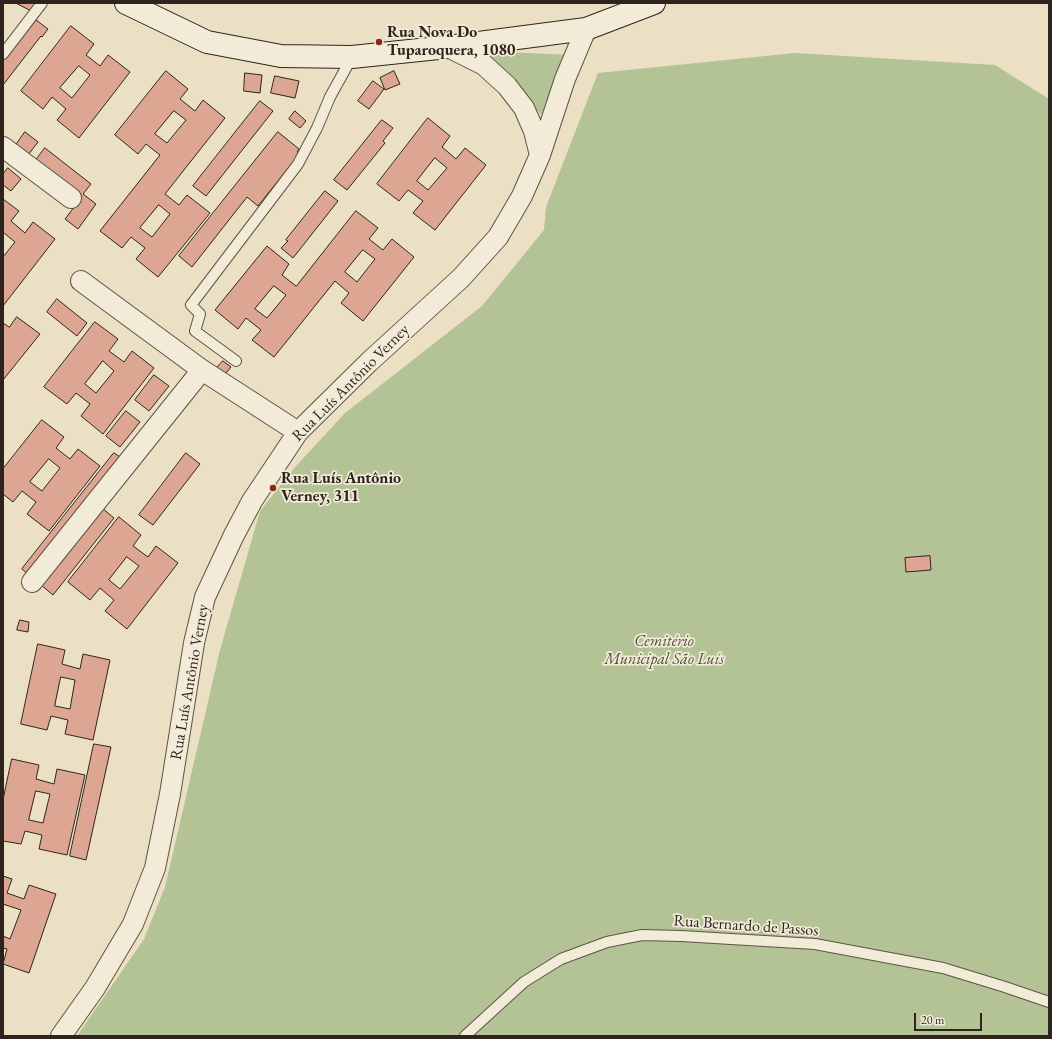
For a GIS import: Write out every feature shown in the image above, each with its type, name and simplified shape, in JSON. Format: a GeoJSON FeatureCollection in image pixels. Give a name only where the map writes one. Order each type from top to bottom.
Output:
{"type":"FeatureCollection","features":[{"type":"Feature","properties":{"kind":"street"},"geometry":{"type":"LineString","coordinates":[[126,3],[207,42],[281,56],[352,57],[448,47],[586,29],[654,3]]}},
{"type":"Feature","properties":{"kind":"street","name":"Rua Luís Antônio Verney"},"geometry":{"type":"LineString","coordinates":[[61,1036],[95,988],[133,924],[155,868],[170,794],[194,643],[205,598],[234,535],[252,501],[298,432],[369,362],[461,278],[498,238],[522,196],[540,155],[565,79],[586,29]]}},
{"type":"Feature","properties":{"kind":"street"},"geometry":{"type":"LineString","coordinates":[[448,47],[484,65],[507,86],[524,108],[534,131],[540,155]]}},
{"type":"Feature","properties":{"kind":"street"},"geometry":{"type":"LineString","coordinates":[[3,147],[71,198]]}},
{"type":"Feature","properties":{"kind":"street"},"geometry":{"type":"LineString","coordinates":[[81,281],[202,370],[298,432]]}},
{"type":"Feature","properties":{"kind":"street"},"geometry":{"type":"LineString","coordinates":[[32,582],[202,370]]}},
{"type":"Feature","properties":{"kind":"lane"},"geometry":{"type":"LineString","coordinates":[[3,54],[42,3]]}},
{"type":"Feature","properties":{"kind":"lane"},"geometry":{"type":"LineString","coordinates":[[236,361],[195,331],[200,314],[190,305],[298,164],[317,128],[330,97],[352,57]]}},
{"type":"Feature","properties":{"kind":"lane","name":"Rua Bernardo de Passos"},"geometry":{"type":"LineString","coordinates":[[465,1036],[524,982],[561,959],[607,942],[642,935],[815,944],[943,968],[1049,1002]]}},
{"type":"Feature","properties":{"kind":"green space"},"geometry":{"type":"Polygon","coordinates":[[[482,51],[573,55],[541,115],[482,51]]]}},
{"type":"Feature","properties":{"kind":"green space","name":"Cemitério Municipal São Luís"},"geometry":{"type":"Polygon","coordinates":[[[795,53],[995,65],[1049,99],[1049,1036],[77,1036],[144,939],[165,887],[220,650],[260,511],[297,465],[345,413],[482,306],[544,230],[546,207],[598,73],[795,53]]]}},
{"type":"Feature","properties":{"kind":"building"},"geometry":{"type":"Polygon","coordinates":[[[16,3],[36,3],[32,11],[16,3]]]}},
{"type":"Feature","properties":{"kind":"building"},"geometry":{"type":"Polygon","coordinates":[[[36,20],[48,29],[3,85],[3,58],[29,26],[30,27],[36,20]]]}},
{"type":"Feature","properties":{"kind":"building"},"geometry":{"type":"Polygon","coordinates":[[[71,26],[94,44],[86,55],[100,66],[108,55],[130,72],[79,138],[57,120],[66,109],[52,97],[43,109],[21,91],[71,26]],[[79,66],[60,88],[72,98],[90,75],[79,66]]]}},
{"type":"Feature","properties":{"kind":"building"},"geometry":{"type":"Polygon","coordinates":[[[166,71],[188,89],[180,99],[195,111],[203,100],[225,118],[165,194],[179,205],[187,195],[210,213],[158,277],[136,259],[145,248],[131,237],[122,248],[100,231],[160,155],[146,144],[138,154],[115,135],[166,71]],[[174,111],[155,134],[167,143],[186,120],[174,111]],[[159,205],[140,228],[152,237],[170,214],[159,205]]]}},
{"type":"Feature","properties":{"kind":"building"},"geometry":{"type":"Polygon","coordinates":[[[394,71],[400,84],[385,90],[380,78],[394,71]]]}},
{"type":"Feature","properties":{"kind":"building"},"geometry":{"type":"Polygon","coordinates":[[[245,73],[262,75],[260,93],[244,91],[245,73]]]}},
{"type":"Feature","properties":{"kind":"building"},"geometry":{"type":"Polygon","coordinates":[[[275,76],[299,81],[295,98],[271,93],[275,76]]]}},
{"type":"Feature","properties":{"kind":"building"},"geometry":{"type":"Polygon","coordinates":[[[373,81],[384,89],[369,109],[358,101],[373,81]]]}},
{"type":"Feature","properties":{"kind":"building"},"geometry":{"type":"Polygon","coordinates":[[[260,101],[273,111],[206,196],[193,186],[260,101]]]}},
{"type":"Feature","properties":{"kind":"building"},"geometry":{"type":"Polygon","coordinates":[[[295,111],[306,121],[300,128],[289,119],[295,111]]]}},
{"type":"Feature","properties":{"kind":"building"},"geometry":{"type":"Polygon","coordinates":[[[428,118],[450,136],[442,147],[456,159],[465,148],[486,165],[435,230],[413,213],[423,201],[408,190],[399,201],[377,184],[428,118]],[[435,158],[417,181],[428,190],[447,168],[435,158]]]}},
{"type":"Feature","properties":{"kind":"building"},"geometry":{"type":"Polygon","coordinates":[[[382,120],[393,128],[383,141],[385,143],[347,190],[334,180],[382,120]]]}},
{"type":"Feature","properties":{"kind":"building"},"geometry":{"type":"Polygon","coordinates":[[[25,132],[38,142],[28,155],[16,145],[25,132]]]}},
{"type":"Feature","properties":{"kind":"building"},"geometry":{"type":"Polygon","coordinates":[[[278,132],[299,149],[297,152],[299,154],[258,206],[247,197],[192,267],[179,256],[278,132]]]}},
{"type":"Feature","properties":{"kind":"building"},"geometry":{"type":"Polygon","coordinates":[[[45,148],[91,184],[83,194],[96,204],[78,229],[65,219],[82,197],[36,160],[45,148]]]}},
{"type":"Feature","properties":{"kind":"building"},"geometry":{"type":"Polygon","coordinates":[[[8,168],[21,179],[11,191],[3,185],[3,174],[8,168]]]}},
{"type":"Feature","properties":{"kind":"building"},"geometry":{"type":"Polygon","coordinates":[[[325,191],[338,201],[293,258],[281,248],[288,241],[286,240],[325,191]]]}},
{"type":"Feature","properties":{"kind":"building"},"geometry":{"type":"Polygon","coordinates":[[[3,199],[19,211],[11,221],[25,233],[33,222],[55,239],[3,306],[3,257],[15,242],[4,233],[3,234],[3,199]]]}},
{"type":"Feature","properties":{"kind":"building"},"geometry":{"type":"Polygon","coordinates":[[[356,211],[378,228],[369,239],[383,250],[392,239],[414,257],[363,321],[341,303],[349,293],[335,281],[274,357],[252,340],[261,330],[246,318],[238,329],[215,310],[267,246],[289,264],[282,275],[296,286],[356,211]],[[363,250],[345,272],[357,282],[375,259],[363,250]],[[274,286],[255,309],[267,318],[286,295],[274,286]]]}},
{"type":"Feature","properties":{"kind":"building"},"geometry":{"type":"Polygon","coordinates":[[[57,299],[87,323],[77,336],[47,312],[57,299]]]}},
{"type":"Feature","properties":{"kind":"building"},"geometry":{"type":"Polygon","coordinates":[[[17,317],[40,334],[3,380],[3,323],[9,327],[17,317]]]}},
{"type":"Feature","properties":{"kind":"building"},"geometry":{"type":"Polygon","coordinates":[[[95,322],[118,339],[109,351],[124,362],[132,351],[154,368],[103,434],[81,416],[90,404],[76,393],[67,404],[44,387],[95,322]],[[103,361],[85,384],[96,393],[114,371],[103,361]]]}},
{"type":"Feature","properties":{"kind":"building"},"geometry":{"type":"Polygon","coordinates":[[[223,361],[231,367],[221,379],[213,372],[223,361]]]}},
{"type":"Feature","properties":{"kind":"building"},"geometry":{"type":"Polygon","coordinates":[[[154,375],[169,386],[149,411],[135,400],[154,375]]]}},
{"type":"Feature","properties":{"kind":"building"},"geometry":{"type":"Polygon","coordinates":[[[126,411],[140,422],[120,447],[106,436],[126,411]]]}},
{"type":"Feature","properties":{"kind":"building"},"geometry":{"type":"Polygon","coordinates":[[[42,420],[64,437],[56,448],[70,459],[78,449],[100,466],[49,531],[27,514],[36,502],[22,491],[13,502],[3,494],[3,469],[42,420]],[[49,459],[30,482],[42,491],[60,468],[49,459]]]}},
{"type":"Feature","properties":{"kind":"building"},"geometry":{"type":"Polygon","coordinates":[[[114,453],[126,461],[30,576],[22,569],[114,453]]]}},
{"type":"Feature","properties":{"kind":"building"},"geometry":{"type":"Polygon","coordinates":[[[186,453],[200,464],[153,525],[139,515],[186,453]]]}},
{"type":"Feature","properties":{"kind":"building"},"geometry":{"type":"Polygon","coordinates":[[[102,508],[114,518],[53,595],[41,585],[102,508]]]}},
{"type":"Feature","properties":{"kind":"building"},"geometry":{"type":"Polygon","coordinates":[[[119,517],[141,535],[133,546],[148,557],[156,546],[178,563],[127,629],[105,611],[114,600],[100,588],[90,600],[68,582],[119,517]],[[127,557],[109,580],[120,589],[139,566],[127,557]]]}},
{"type":"Feature","properties":{"kind":"building"},"geometry":{"type":"Polygon","coordinates":[[[930,556],[931,570],[906,572],[905,558],[930,556]]]}},
{"type":"Feature","properties":{"kind":"building"},"geometry":{"type":"Polygon","coordinates":[[[20,620],[29,622],[28,632],[17,630],[20,620]]]}},
{"type":"Feature","properties":{"kind":"building"},"geometry":{"type":"Polygon","coordinates":[[[38,644],[65,650],[62,664],[80,669],[83,654],[110,660],[93,740],[65,734],[68,720],[51,716],[47,730],[21,724],[38,644]],[[61,677],[55,706],[70,709],[75,680],[61,677]]]}},
{"type":"Feature","properties":{"kind":"building"},"geometry":{"type":"Polygon","coordinates":[[[94,744],[111,747],[86,860],[70,856],[94,744]]]}},
{"type":"Feature","properties":{"kind":"building"},"geometry":{"type":"Polygon","coordinates":[[[12,759],[39,765],[36,779],[54,784],[57,769],[85,775],[67,855],[39,849],[42,835],[25,831],[21,844],[3,841],[3,800],[12,759]],[[36,791],[29,820],[43,823],[50,794],[36,791]]]}},
{"type":"Feature","properties":{"kind":"building"},"geometry":{"type":"Polygon","coordinates":[[[3,876],[12,879],[7,893],[24,899],[29,885],[56,894],[29,973],[3,964],[7,949],[3,948],[3,936],[10,939],[21,910],[3,904],[3,876]]]}},
{"type":"Feature","properties":{"kind":"place","name":"Rua Nova Do Tuparoquera, 1080"},"geometry":{"type":"Point","coordinates":[379,42]}},
{"type":"Feature","properties":{"kind":"place","name":"Rua Luís Antônio Verney, 311"},"geometry":{"type":"Point","coordinates":[273,488]}}]}
